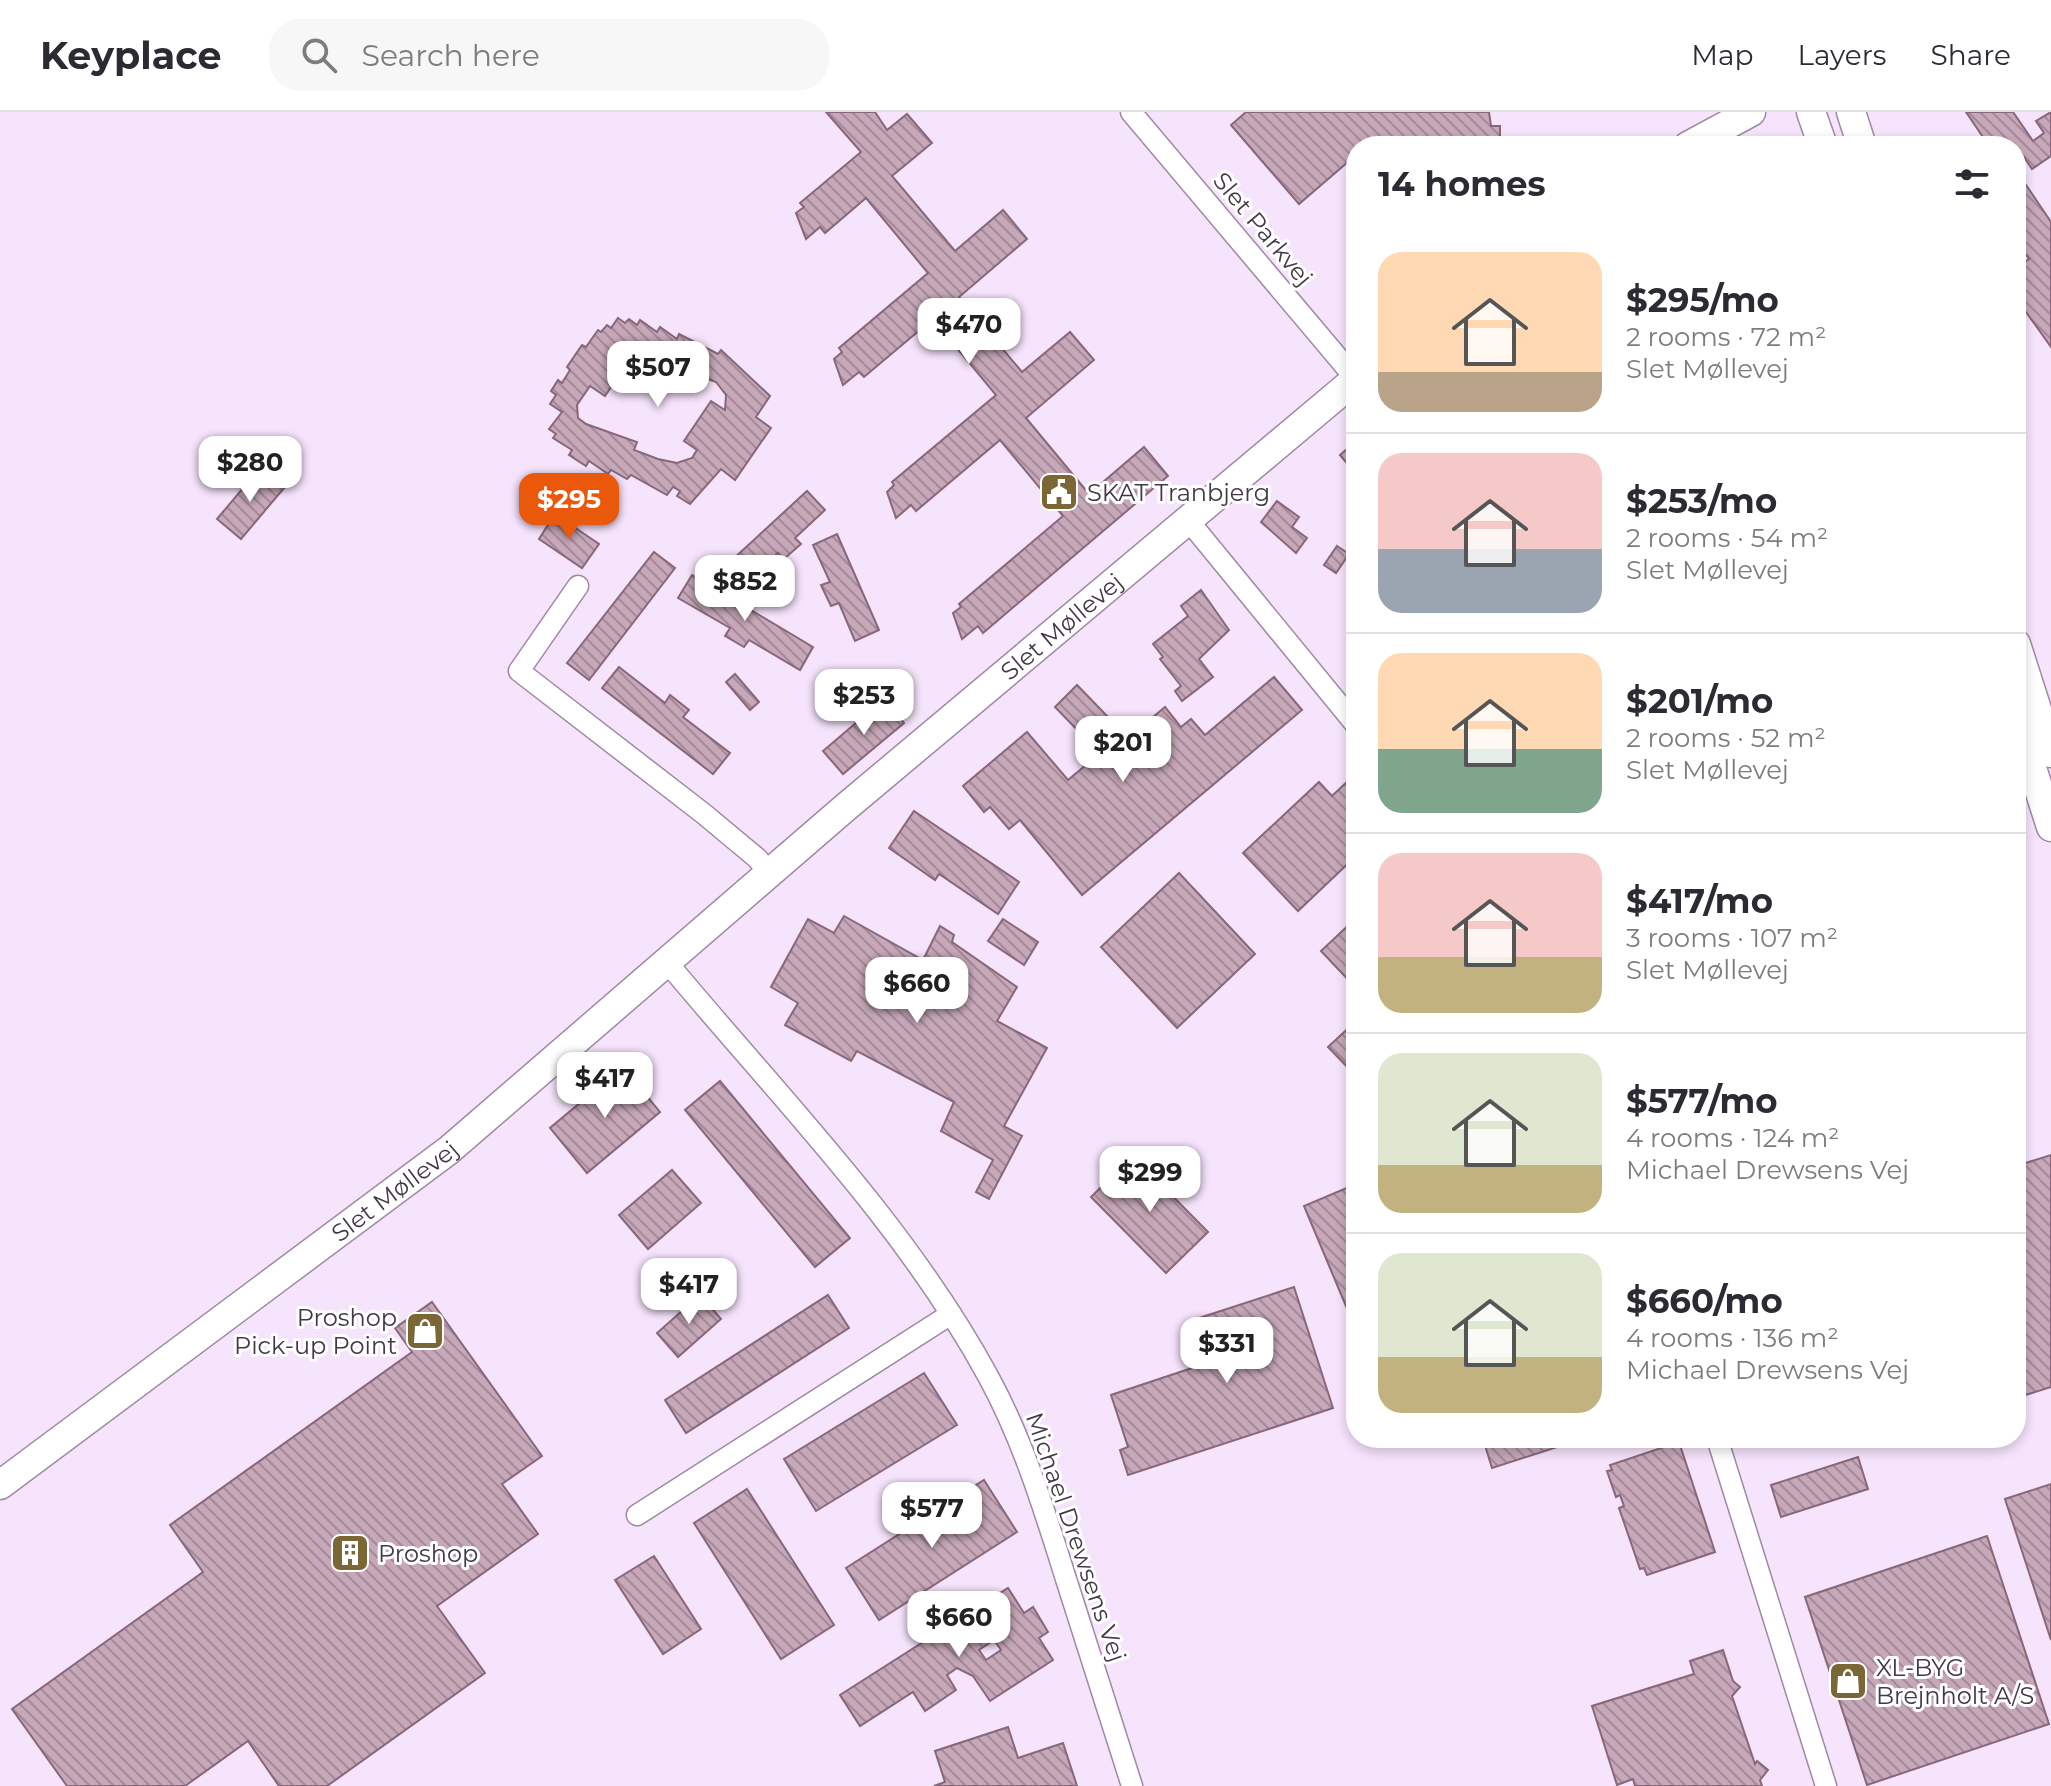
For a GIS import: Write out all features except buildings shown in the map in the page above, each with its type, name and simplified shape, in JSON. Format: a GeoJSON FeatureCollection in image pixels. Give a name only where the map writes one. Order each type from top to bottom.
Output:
{"type":"FeatureCollection","features":[{"type":"Feature","properties":{"kind":"street","name":"Slet Parkvej"},"geometry":{"type":"LineString","coordinates":[[1131,112],[1346,367]]}},
{"type":"Feature","properties":{"kind":"street"},"geometry":{"type":"LineString","coordinates":[[1707,136],[1751,112]]}},
{"type":"Feature","properties":{"kind":"street"},"geometry":{"type":"LineString","coordinates":[[1811,112],[1819,136]]}},
{"type":"Feature","properties":{"kind":"street"},"geometry":{"type":"LineString","coordinates":[[1851,112],[1859,136]]}},
{"type":"Feature","properties":{"kind":"street","name":"Slet Møllevej"},"geometry":{"type":"LineString","coordinates":[[0,1485],[449,1150],[666,961],[1346,387]]}},
{"type":"Feature","properties":{"kind":"street"},"geometry":{"type":"LineString","coordinates":[[1188,520],[1346,713]]}},
{"type":"Feature","properties":{"kind":"street"},"geometry":{"type":"LineString","coordinates":[[578,586],[519,671],[704,814],[758,859],[769,874]]}},
{"type":"Feature","properties":{"kind":"street"},"geometry":{"type":"LineString","coordinates":[[2026,675],[2051,753]]}},
{"type":"Feature","properties":{"kind":"street"},"geometry":{"type":"LineString","coordinates":[[2026,749],[2051,827]]}},
{"type":"Feature","properties":{"kind":"street","name":"Michael Drewsens Vej"},"geometry":{"type":"LineString","coordinates":[[666,961],[887,1223],[951,1314],[1018,1438],[1132,1786]]}},
{"type":"Feature","properties":{"kind":"street"},"geometry":{"type":"LineString","coordinates":[[637,1515],[951,1314]]}},
{"type":"Feature","properties":{"kind":"street"},"geometry":{"type":"LineString","coordinates":[[1720,1448],[1826,1786]]}},
{"type":"Feature","properties":{"kind":"place","name":"SKAT Tranbjerg"},"geometry":{"type":"Point","coordinates":[1059,492]}},
{"type":"Feature","properties":{"kind":"place","name":"Proshop Pick-up Point"},"geometry":{"type":"Point","coordinates":[425,1331]}},
{"type":"Feature","properties":{"kind":"place","name":"Proshop"},"geometry":{"type":"Point","coordinates":[350,1553]}},
{"type":"Feature","properties":{"kind":"place","name":"XL-BYG Brejnholt A/S"},"geometry":{"type":"Point","coordinates":[1848,1681]}}]}
